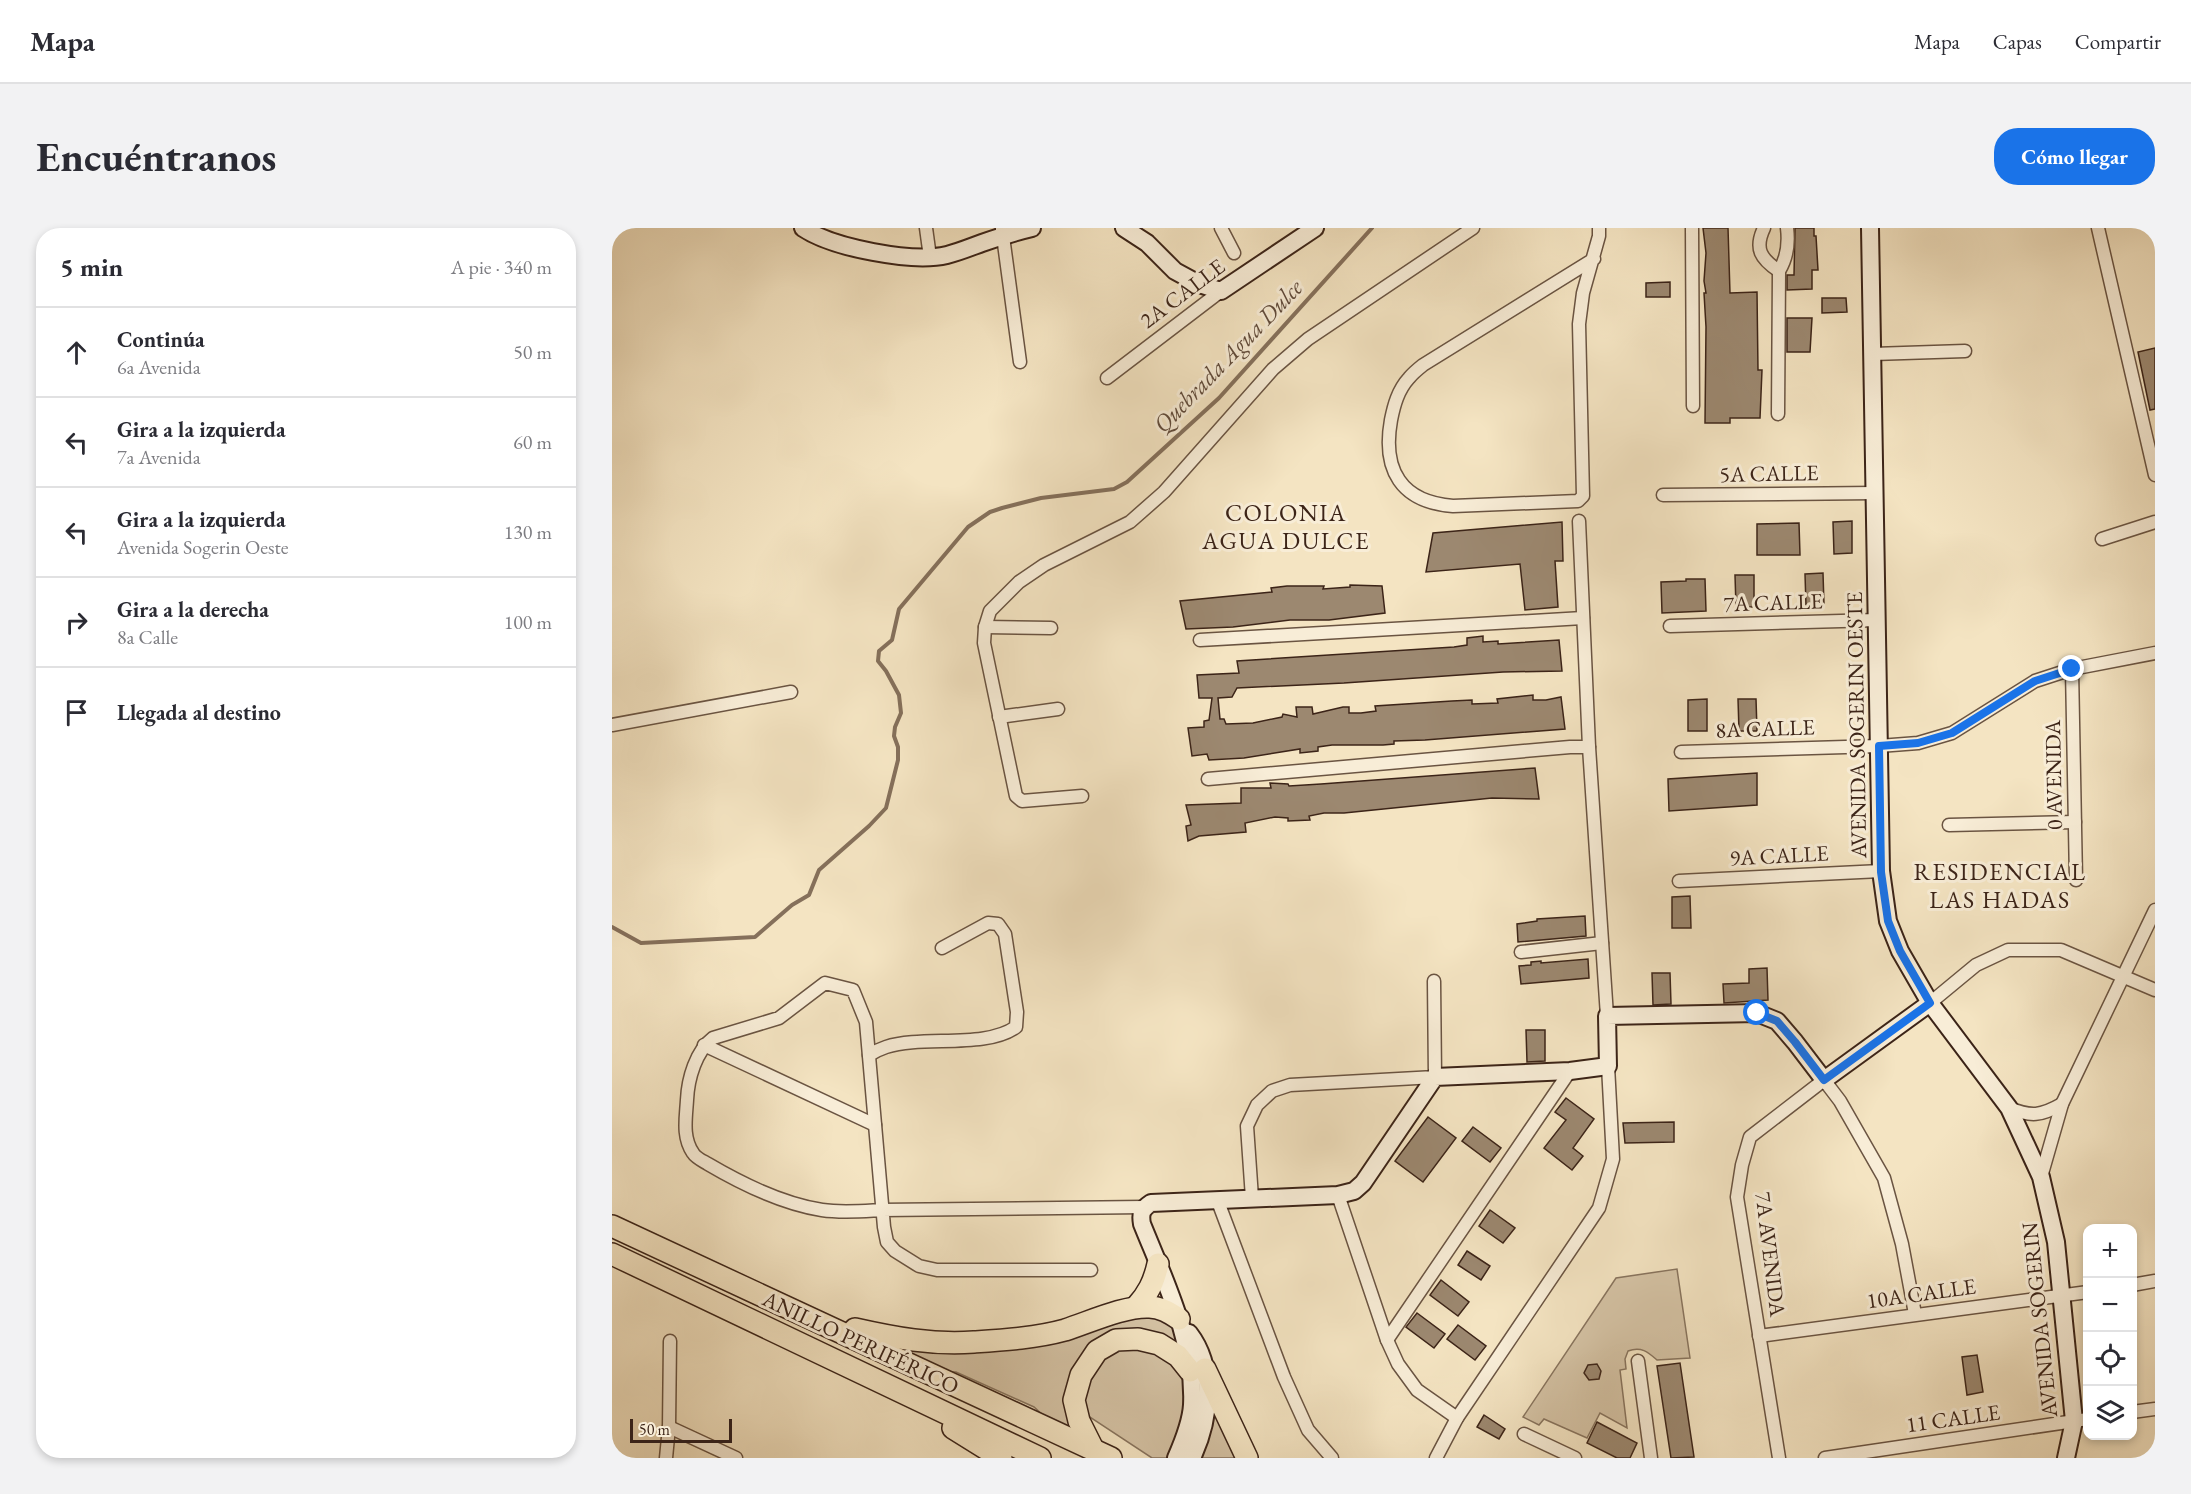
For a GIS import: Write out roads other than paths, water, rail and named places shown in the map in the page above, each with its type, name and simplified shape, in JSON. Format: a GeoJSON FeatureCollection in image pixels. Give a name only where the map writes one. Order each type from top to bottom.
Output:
{"type":"FeatureCollection","features":[{"type":"Feature","properties":{"kind":"highway","name":"ANILLO PERIFÉRICO"},"geometry":{"type":"LineString","coordinates":[[612,1226],[1102,1454]]}},
{"type":"Feature","properties":{"kind":"highway","name":"ANILLO PERIFÉRICO"},"geometry":{"type":"LineString","coordinates":[[612,1254],[1040,1458]]}},
{"type":"Feature","properties":{"kind":"highway"},"geometry":{"type":"LineString","coordinates":[[1136,1307],[1148,1294],[1155,1280],[1158,1264]]}},
{"type":"Feature","properties":{"kind":"highway"},"geometry":{"type":"LineString","coordinates":[[817,1321],[909,1341],[971,1342],[1034,1336],[1063,1330],[1136,1307],[1159,1309],[1179,1319]]}},
{"type":"Feature","properties":{"kind":"highway"},"geometry":{"type":"LineString","coordinates":[[1102,1454],[1079,1421],[1074,1400],[1081,1375],[1097,1351],[1116,1340],[1138,1339],[1159,1344],[1198,1370],[1247,1458]]}},
{"type":"Feature","properties":{"kind":"highway"},"geometry":{"type":"LineString","coordinates":[[872,1376],[1001,1458]]}},
{"type":"Feature","properties":{"kind":"street"},"geometry":{"type":"LineString","coordinates":[[803,228],[837,244],[880,253],[930,257],[948,255],[1003,232],[1032,228]]}},
{"type":"Feature","properties":{"kind":"street"},"geometry":{"type":"LineString","coordinates":[[926,228],[930,257]]}},
{"type":"Feature","properties":{"kind":"street"},"geometry":{"type":"LineString","coordinates":[[1124,228],[1147,243],[1175,271],[1199,284],[1221,291]]}},
{"type":"Feature","properties":{"kind":"street"},"geometry":{"type":"LineString","coordinates":[[1221,228],[1234,253]]}},
{"type":"Feature","properties":{"kind":"street","name":"2A CALLE"},"geometry":{"type":"LineString","coordinates":[[1107,378],[1221,291],[1315,228]]}},
{"type":"Feature","properties":{"kind":"street"},"geometry":{"type":"LineString","coordinates":[[1082,796],[1022,801],[1016,796],[984,643],[985,627],[990,611],[1019,582],[1044,565],[1130,522],[1164,492],[1273,369],[1308,339],[1473,228]]}},
{"type":"Feature","properties":{"kind":"street"},"geometry":{"type":"LineString","coordinates":[[1594,259],[1423,365],[1408,379],[1394,402],[1388,438],[1389,460],[1396,476],[1414,496],[1436,505],[1453,506],[1578,501],[1583,496],[1579,324],[1583,293],[1594,259],[1599,228]]}},
{"type":"Feature","properties":{"kind":"street"},"geometry":{"type":"LineString","coordinates":[[1692,228],[1693,406]]}},
{"type":"Feature","properties":{"kind":"street"},"geometry":{"type":"LineString","coordinates":[[1764,228],[1759,239],[1760,249],[1765,261],[1779,271]]}},
{"type":"Feature","properties":{"kind":"street"},"geometry":{"type":"LineString","coordinates":[[1778,414],[1779,271],[1785,261],[1787,228]]}},
{"type":"Feature","properties":{"kind":"street","name":"AVENIDA SOGERIN OESTE"},"geometry":{"type":"LineString","coordinates":[[1870,228],[1881,872],[1888,921],[1900,951],[1930,1003],[2009,1108],[2041,1177]]}},
{"type":"Feature","properties":{"kind":"street"},"geometry":{"type":"LineString","coordinates":[[2098,228],[2155,475]]}},
{"type":"Feature","properties":{"kind":"street"},"geometry":{"type":"LineString","coordinates":[[1003,232],[1020,362]]}},
{"type":"Feature","properties":{"kind":"street"},"geometry":{"type":"LineString","coordinates":[[1873,354],[1965,351]]}},
{"type":"Feature","properties":{"kind":"street","name":"5A CALLE"},"geometry":{"type":"LineString","coordinates":[[1663,495],[1875,493]]}},
{"type":"Feature","properties":{"kind":"street"},"geometry":{"type":"LineString","coordinates":[[1436,1458],[1457,1418],[1599,1208],[1613,1159],[1607,1016],[1582,618],[1579,521]]}},
{"type":"Feature","properties":{"kind":"street"},"geometry":{"type":"LineString","coordinates":[[2102,539],[2155,522]]}},
{"type":"Feature","properties":{"kind":"street"},"geometry":{"type":"LineString","coordinates":[[1200,640],[1582,618]]}},
{"type":"Feature","properties":{"kind":"street","name":"7A CALLE"},"geometry":{"type":"LineString","coordinates":[[1670,626],[1877,620]]}},
{"type":"Feature","properties":{"kind":"street"},"geometry":{"type":"LineString","coordinates":[[985,627],[1051,628]]}},
{"type":"Feature","properties":{"kind":"street","name":"8A CALLE"},"geometry":{"type":"LineString","coordinates":[[1681,752],[1918,743],[1952,733],[2035,681],[2072,669],[2155,653]]}},
{"type":"Feature","properties":{"kind":"street","name":"0 AVENIDA"},"geometry":{"type":"LineString","coordinates":[[2072,669],[2076,880]]}},
{"type":"Feature","properties":{"kind":"street"},"geometry":{"type":"LineString","coordinates":[[612,725],[791,692]]}},
{"type":"Feature","properties":{"kind":"street"},"geometry":{"type":"LineString","coordinates":[[999,717],[1058,709]]}},
{"type":"Feature","properties":{"kind":"street"},"geometry":{"type":"LineString","coordinates":[[1208,779],[1589,747]]}},
{"type":"Feature","properties":{"kind":"street"},"geometry":{"type":"LineString","coordinates":[[1949,825],[2075,822]]}},
{"type":"Feature","properties":{"kind":"street","name":"9A CALLE"},"geometry":{"type":"LineString","coordinates":[[1679,881],[1881,872]]}},
{"type":"Feature","properties":{"kind":"street"},"geometry":{"type":"LineString","coordinates":[[2041,1177],[2062,1104],[2155,910]]}},
{"type":"Feature","properties":{"kind":"street"},"geometry":{"type":"LineString","coordinates":[[869,1055],[886,1047],[976,1039],[1007,1033],[1016,1027],[1017,1012],[1005,934],[998,924],[988,922],[942,948]]}},
{"type":"Feature","properties":{"kind":"street"},"geometry":{"type":"LineString","coordinates":[[1521,952],[1602,943]]}},
{"type":"Feature","properties":{"kind":"street","name":"7A AVENIDA"},"geometry":{"type":"LineString","coordinates":[[1779,1458],[1737,1197],[1742,1165],[1750,1137],[1806,1092],[1930,1003],[1976,965],[2008,950],[2061,950],[2155,990]]}},
{"type":"Feature","properties":{"kind":"street"},"geometry":{"type":"LineString","coordinates":[[1091,1270],[937,1270],[919,1266],[895,1251],[888,1242],[882,1210],[866,1022],[854,990],[825,983],[779,1018],[713,1038],[704,1045],[694,1066],[687,1096],[685,1136],[694,1155],[729,1176],[784,1201],[823,1210],[882,1210],[1144,1207],[1161,1201],[1338,1195],[1354,1191],[1364,1183],[1435,1077],[1434,981]]}},
{"type":"Feature","properties":{"kind":"street"},"geometry":{"type":"LineString","coordinates":[[1607,1016],[1757,1013],[1777,1021],[1840,1101],[1884,1179],[1902,1244],[1915,1314]]}},
{"type":"Feature","properties":{"kind":"street"},"geometry":{"type":"LineString","coordinates":[[704,1045],[875,1125]]}},
{"type":"Feature","properties":{"kind":"street"},"geometry":{"type":"LineString","coordinates":[[1252,1198],[1247,1126],[1257,1105],[1272,1091],[1290,1085],[1570,1071],[1608,1066]]}},
{"type":"Feature","properties":{"kind":"street"},"geometry":{"type":"LineString","coordinates":[[1387,1340],[1570,1071]]}},
{"type":"Feature","properties":{"kind":"street"},"geometry":{"type":"LineString","coordinates":[[2009,1108],[2023,1114],[2037,1114],[2049,1112],[2062,1104]]}},
{"type":"Feature","properties":{"kind":"street","name":"AVENIDA SOGERIN"},"geometry":{"type":"LineString","coordinates":[[2041,1177],[2056,1242],[2061,1296],[2081,1420],[2066,1458]]}},
{"type":"Feature","properties":{"kind":"street"},"geometry":{"type":"LineString","coordinates":[[1338,1195],[1387,1340],[1398,1364],[1417,1390],[1457,1418]]}},
{"type":"Feature","properties":{"kind":"street"},"geometry":{"type":"LineString","coordinates":[[1217,1199],[1284,1377],[1308,1430],[1332,1458]]}},
{"type":"Feature","properties":{"kind":"street"},"geometry":{"type":"LineString","coordinates":[[1144,1207],[1140,1215],[1142,1224],[1179,1319],[1188,1351],[1198,1370],[1186,1453]]}},
{"type":"Feature","properties":{"kind":"street"},"geometry":{"type":"LineString","coordinates":[[2137,1284],[2155,1281]]}},
{"type":"Feature","properties":{"kind":"street","name":"10A CALLE"},"geometry":{"type":"LineString","coordinates":[[1759,1336],[2083,1293]]}},
{"type":"Feature","properties":{"kind":"street"},"geometry":{"type":"LineString","coordinates":[[666,1458],[669,1427],[670,1341]]}},
{"type":"Feature","properties":{"kind":"street"},"geometry":{"type":"LineString","coordinates":[[1638,1361],[1651,1458]]}},
{"type":"Feature","properties":{"kind":"street"},"geometry":{"type":"LineString","coordinates":[[2137,1411],[2155,1409]]}},
{"type":"Feature","properties":{"kind":"street","name":"11 CALLE"},"geometry":{"type":"LineString","coordinates":[[1825,1458],[2081,1420]]}},
{"type":"Feature","properties":{"kind":"street"},"geometry":{"type":"LineString","coordinates":[[669,1427],[736,1458]]}},
{"type":"Feature","properties":{"kind":"street"},"geometry":{"type":"LineString","coordinates":[[1524,1434],[1575,1458]]}},
{"type":"Feature","properties":{"kind":"waterway","name":"Quebrada Agua Dulce"},"geometry":{"type":"LineString","coordinates":[[612,927],[641,943],[755,937],[792,905],[809,895],[819,870],[886,808],[898,760],[898,747],[894,736],[901,713],[899,695],[878,661],[879,651],[892,640],[899,609],[968,527],[990,512],[1002,508],[1041,498],[1114,489],[1127,482],[1219,398],[1372,228]]}},
{"type":"Feature","properties":{"kind":"district","name":"COLONIA AGUA DULCE"},"geometry":{"type":"Point","coordinates":[1286,527]}},
{"type":"Feature","properties":{"kind":"district","name":"RESIDENCIAL LAS HADAS"},"geometry":{"type":"Point","coordinates":[2000,886]}}]}
